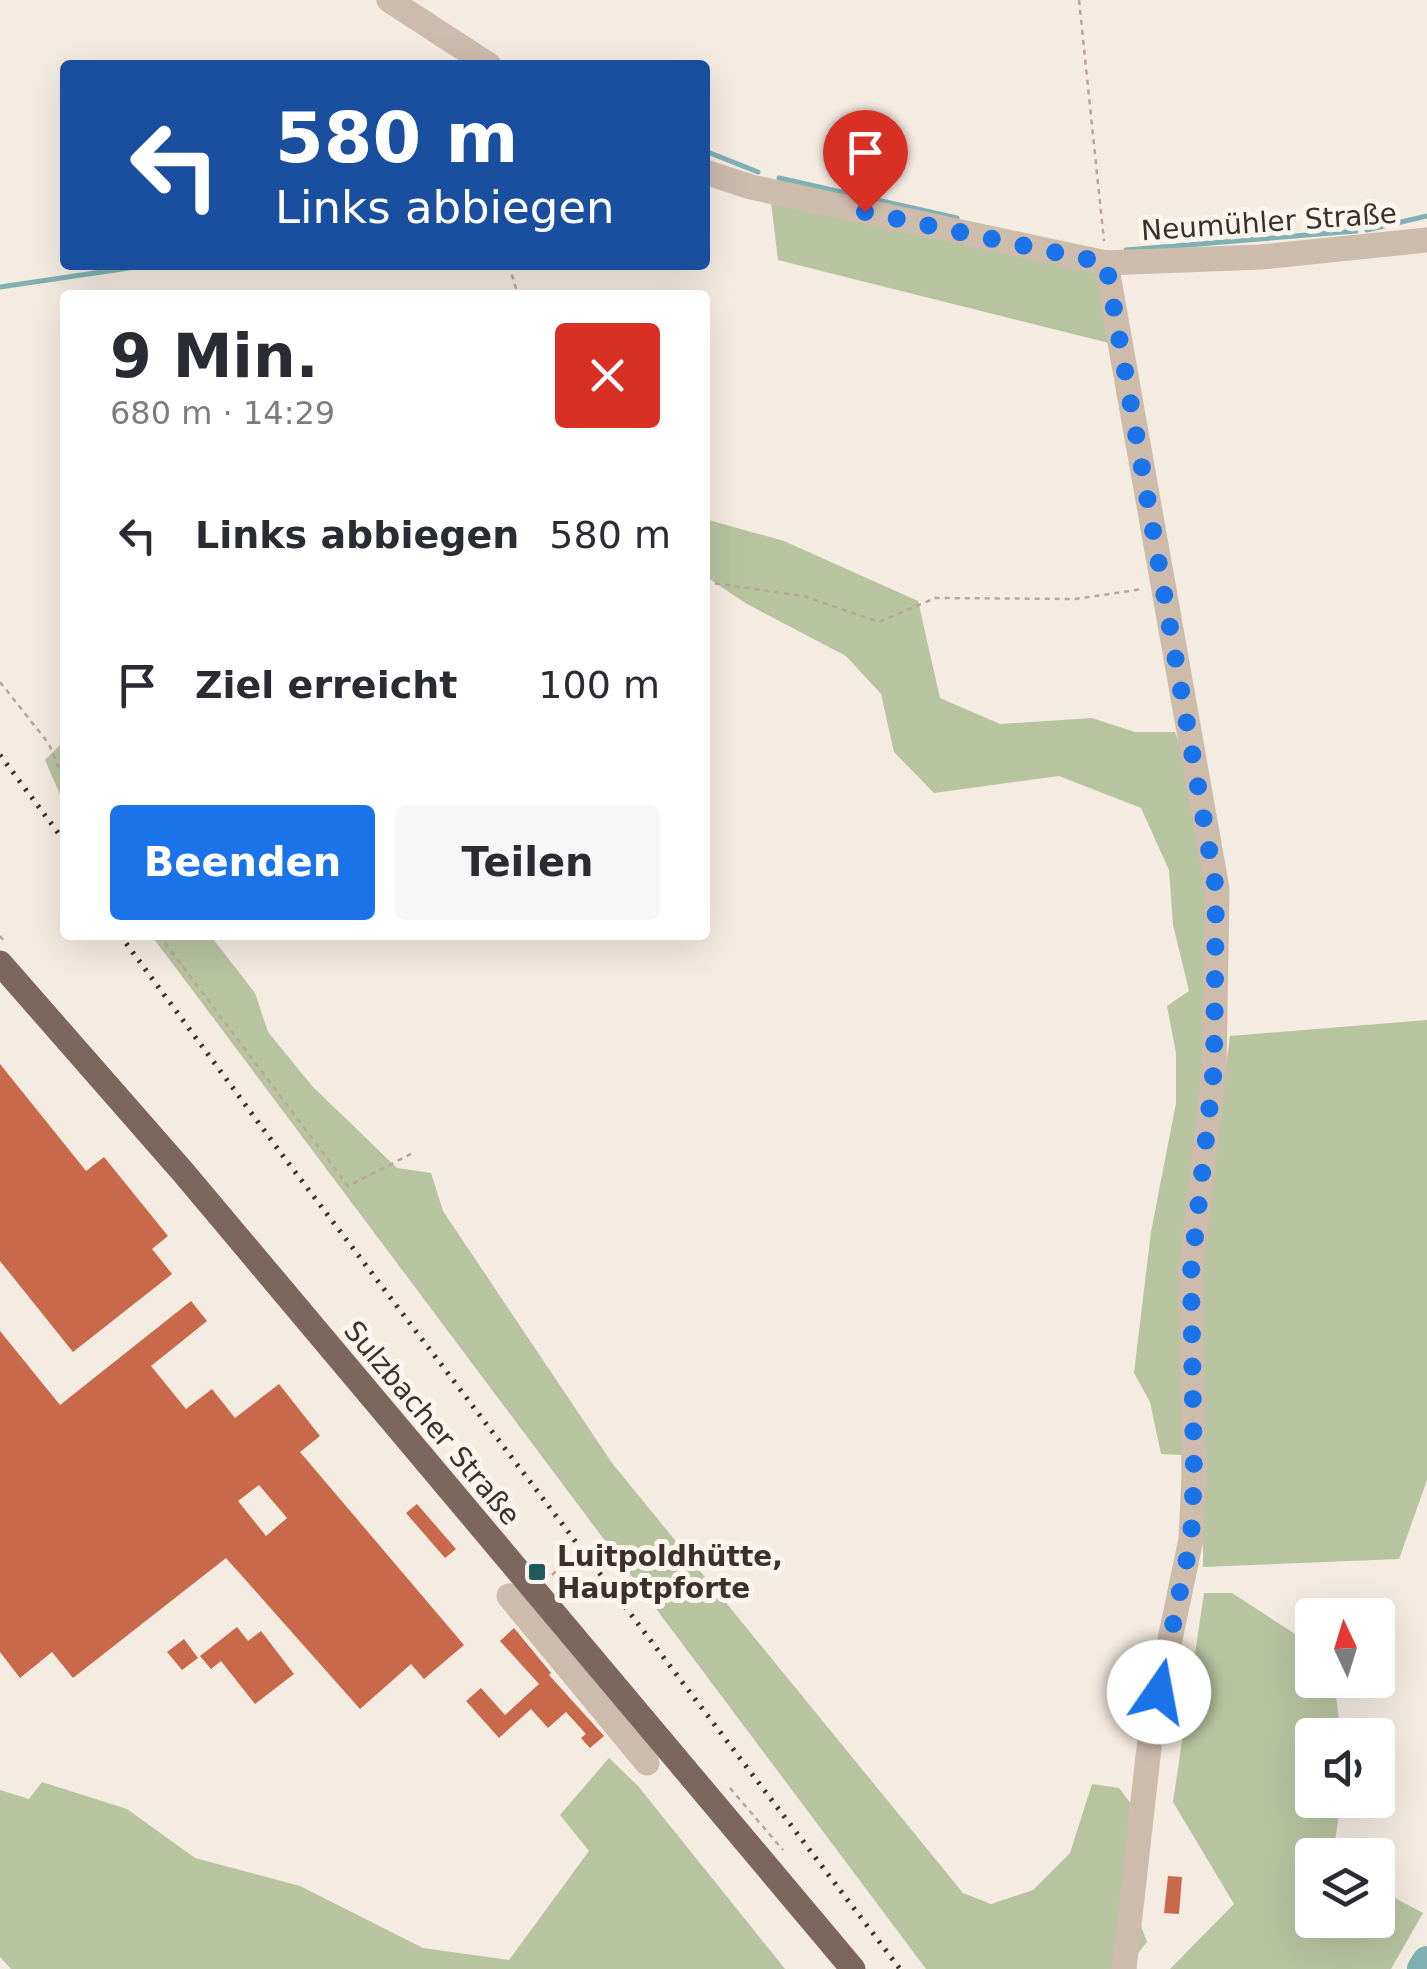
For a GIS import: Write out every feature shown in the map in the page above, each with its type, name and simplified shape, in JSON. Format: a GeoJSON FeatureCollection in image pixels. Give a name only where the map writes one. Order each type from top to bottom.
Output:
{"type":"FeatureCollection","features":[{"type":"Feature","properties":{"kind":"main road","name":"Sulzbacher Straße"},"geometry":{"type":"LineString","coordinates":[[0,963],[183,1172],[853,1969]]}},
{"type":"Feature","properties":{"kind":"street"},"geometry":{"type":"LineString","coordinates":[[389,0],[481,60]]}},
{"type":"Feature","properties":{"kind":"street","name":"Neumühler Straße"},"geometry":{"type":"LineString","coordinates":[[710,174],[751,187],[1106,263],[1261,257],[1424,240]]}},
{"type":"Feature","properties":{"kind":"street"},"geometry":{"type":"LineString","coordinates":[[1106,263],[1216,889],[1214,1068],[1191,1272],[1191,1539],[1152,1730],[1124,1969]]}},
{"type":"Feature","properties":{"kind":"street"},"geometry":{"type":"LineString","coordinates":[[509,1596],[647,1764]]}},
{"type":"Feature","properties":{"kind":"path"},"geometry":{"type":"LineString","coordinates":[[1079,0],[1106,263]]}},
{"type":"Feature","properties":{"kind":"path"},"geometry":{"type":"LineString","coordinates":[[710,583],[804,596],[879,622],[935,598],[1075,599],[1164,586]]}},
{"type":"Feature","properties":{"kind":"path"},"geometry":{"type":"LineString","coordinates":[[0,682],[49,744],[60,771]]}},
{"type":"Feature","properties":{"kind":"path"},"geometry":{"type":"LineString","coordinates":[[163,940],[348,1186],[413,1153]]}},
{"type":"Feature","properties":{"kind":"path"},"geometry":{"type":"LineString","coordinates":[[544,1582],[562,1567]]}},
{"type":"Feature","properties":{"kind":"green space"},"geometry":{"type":"Polygon","coordinates":[[[771,202],[1099,274],[1109,343],[778,260],[771,202]]]}},
{"type":"Feature","properties":{"kind":"green space"},"geometry":{"type":"Polygon","coordinates":[[[710,520],[784,541],[918,601],[940,698],[1000,724],[1092,718],[1135,732],[1175,732],[1191,778],[1215,963],[1181,1455],[1161,1454],[1150,1402],[1134,1373],[1151,1232],[1176,1103],[1176,1053],[1167,1006],[1189,991],[1173,925],[1169,870],[1141,808],[1059,776],[934,793],[894,752],[881,694],[846,656],[747,604],[710,579],[710,520]]]}},
{"type":"Feature","properties":{"kind":"green space"},"geometry":{"type":"Polygon","coordinates":[[[60,745],[60,794],[45,760],[60,745]]]}},
{"type":"Feature","properties":{"kind":"green space"},"geometry":{"type":"Polygon","coordinates":[[[155,940],[214,940],[255,993],[268,1032],[313,1087],[397,1168],[431,1173],[443,1211],[612,1463],[963,1893],[991,1904],[1033,1890],[1070,1853],[1092,1784],[1119,1788],[1145,1822],[1132,1902],[1147,1942],[1125,1969],[926,1969],[155,940]]]}},
{"type":"Feature","properties":{"kind":"green space"},"geometry":{"type":"Polygon","coordinates":[[[1427,1020],[1427,1480],[1399,1559],[1203,1567],[1203,1241],[1230,1036],[1427,1020]]]}},
{"type":"Feature","properties":{"kind":"green space"},"geometry":{"type":"Polygon","coordinates":[[[1204,1593],[1232,1593],[1295,1634],[1295,1698],[1336,1698],[1339,1718],[1295,1718],[1295,1818],[1338,1818],[1335,1838],[1295,1838],[1295,1938],[1395,1938],[1395,1898],[1423,1913],[1391,1969],[1170,1969],[1234,1904],[1173,1802],[1204,1593]]]}},
{"type":"Feature","properties":{"kind":"green space"},"geometry":{"type":"Polygon","coordinates":[[[609,1758],[638,1786],[785,1969],[11,1969],[0,1957],[0,1790],[29,1799],[42,1782],[127,1809],[195,1858],[300,1886],[423,1948],[509,1960],[589,1851],[560,1815],[609,1758]]]}},
{"type":"Feature","properties":{"kind":"building"},"geometry":{"type":"Polygon","coordinates":[[[0,1064],[86,1171],[104,1157],[168,1236],[152,1249],[172,1274],[73,1352],[0,1261],[0,1064]]]}},
{"type":"Feature","properties":{"kind":"building"},"geometry":{"type":"Polygon","coordinates":[[[191,1301],[207,1321],[151,1366],[186,1409],[212,1389],[235,1418],[279,1384],[320,1436],[300,1452],[464,1645],[424,1679],[411,1664],[360,1709],[226,1558],[73,1678],[52,1652],[20,1678],[0,1652],[0,1331],[60,1405],[191,1301]],[[259,1485],[238,1501],[266,1536],[287,1518],[259,1485]]]}},
{"type":"Feature","properties":{"kind":"building"},"geometry":{"type":"Polygon","coordinates":[[[417,1504],[456,1549],[445,1558],[406,1513],[417,1504]]]}},
{"type":"Feature","properties":{"kind":"building"},"geometry":{"type":"Polygon","coordinates":[[[237,1627],[248,1641],[261,1631],[294,1674],[255,1704],[221,1661],[211,1669],[200,1656],[237,1627]]]}},
{"type":"Feature","properties":{"kind":"building"},"geometry":{"type":"Polygon","coordinates":[[[514,1628],[549,1675],[604,1736],[590,1748],[581,1738],[586,1734],[566,1712],[548,1728],[531,1709],[499,1738],[466,1701],[481,1688],[505,1715],[539,1684],[500,1641],[514,1628]]]}},
{"type":"Feature","properties":{"kind":"building"},"geometry":{"type":"Polygon","coordinates":[[[184,1639],[198,1658],[182,1670],[167,1652],[184,1639]]]}},
{"type":"Feature","properties":{"kind":"building"},"geometry":{"type":"Polygon","coordinates":[[[1168,1876],[1182,1877],[1179,1914],[1164,1913],[1168,1876]]]}},
{"type":"Feature","properties":{"kind":"waterway"},"geometry":{"type":"LineString","coordinates":[[710,153],[758,172]]}},
{"type":"Feature","properties":{"kind":"waterway"},"geometry":{"type":"LineString","coordinates":[[779,178],[957,218]]}},
{"type":"Feature","properties":{"kind":"waterway"},"geometry":{"type":"LineString","coordinates":[[1367,230],[1427,216]]}},
{"type":"Feature","properties":{"kind":"waterway"},"geometry":{"type":"LineString","coordinates":[[1126,250],[1356,231]]}},
{"type":"Feature","properties":{"kind":"waterway"},"geometry":{"type":"LineString","coordinates":[[0,287],[115,270]]}},
{"type":"Feature","properties":{"kind":"waterway"},"geometry":{"type":"LineString","coordinates":[[1422,1969],[1427,1961]]}},
{"type":"Feature","properties":{"kind":"railway"},"geometry":{"type":"LineString","coordinates":[[0,755],[60,835]]}},
{"type":"Feature","properties":{"kind":"railway"},"geometry":{"type":"LineString","coordinates":[[124,940],[900,1969]]}},
{"type":"Feature","properties":{"kind":"place","name":"Luitpoldhütte, Hauptpforte"},"geometry":{"type":"Point","coordinates":[537,1572]}},
{"type":"Feature","properties":{"kind":"route"},"geometry":{"type":"LineString","coordinates":[[865,212],[1106,263],[1216,889],[1214,1068],[1191,1272],[1191,1539],[1159,1692]]}}]}
